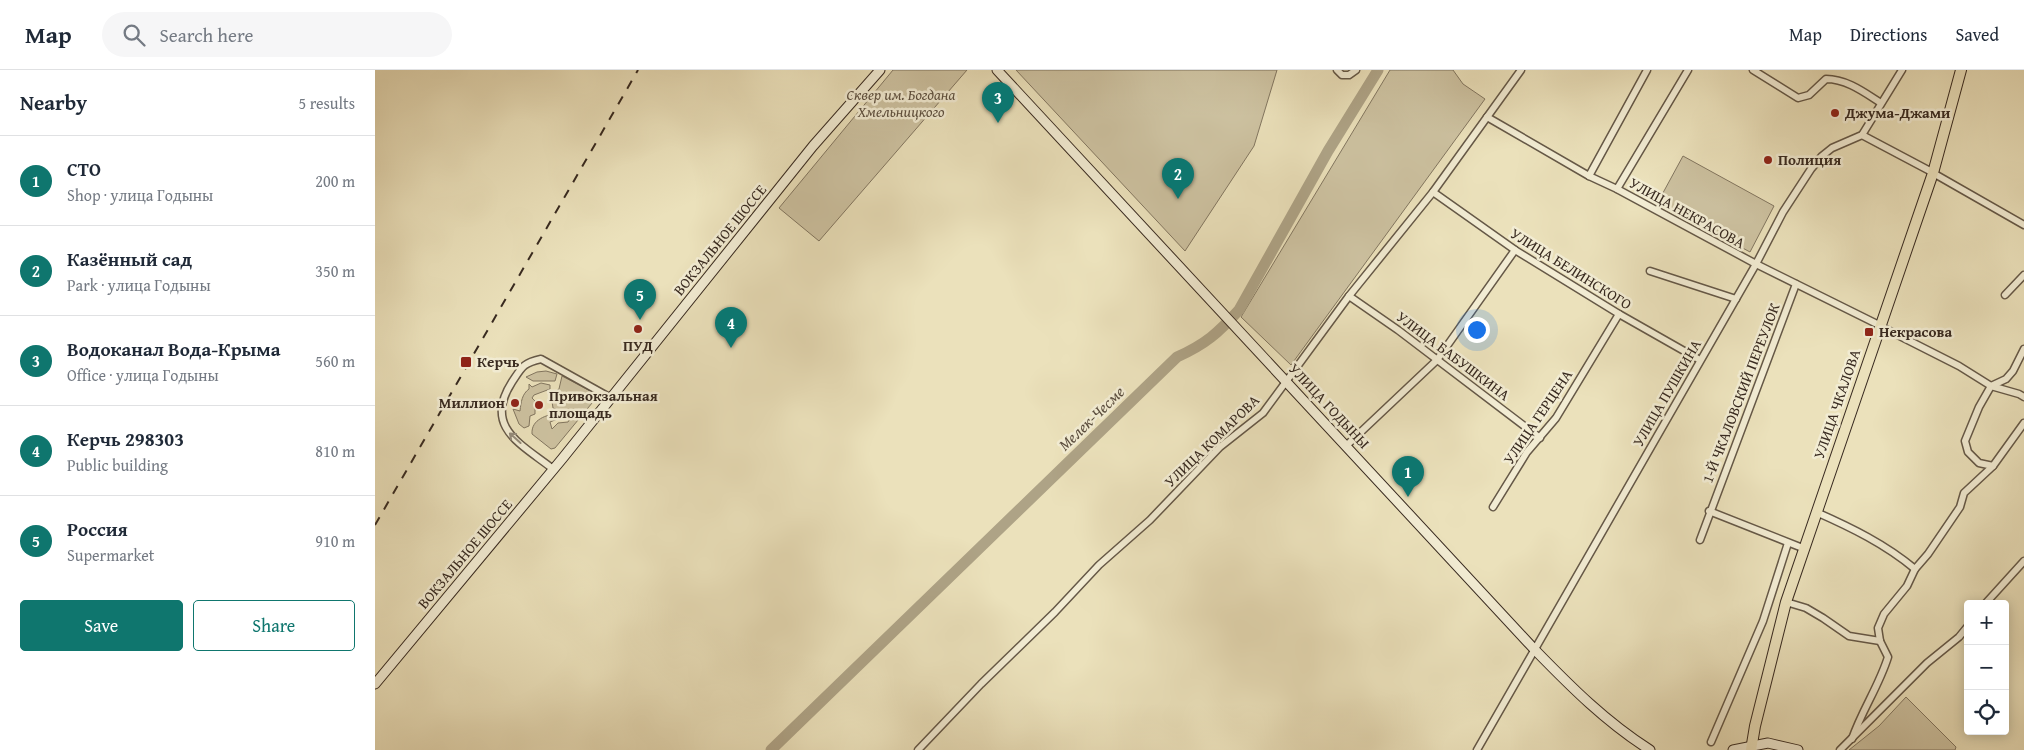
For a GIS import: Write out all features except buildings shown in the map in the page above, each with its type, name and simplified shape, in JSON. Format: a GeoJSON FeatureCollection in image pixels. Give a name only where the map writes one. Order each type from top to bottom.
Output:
{"type":"FeatureCollection","features":[{"type":"Feature","properties":{"kind":"main road","name":"ВОКЗАЛЬНОЕ ШОССЕ"},"geometry":{"type":"LineString","coordinates":[[375,684],[611,398],[813,146],[880,70]]}},
{"type":"Feature","properties":{"kind":"main road","name":"УЛИЦА ГОДЫНЫ"},"geometry":{"type":"LineString","coordinates":[[997,70],[1347,445],[1535,650],[1593,708],[1621,731],[1650,750]]}},
{"type":"Feature","properties":{"kind":"main road","name":"УЛИЦА ЧКАЛОВА"},"geometry":{"type":"LineString","coordinates":[[1931,172],[1957,70]]}},
{"type":"Feature","properties":{"kind":"main road","name":"УЛИЦА ЧКАЛОВА"},"geometry":{"type":"LineString","coordinates":[[1750,748],[1785,601],[1931,172],[1961,70]]}},
{"type":"Feature","properties":{"kind":"main road"},"geometry":{"type":"LineString","coordinates":[[1733,750],[1774,744],[1798,750]]}},
{"type":"Feature","properties":{"kind":"street"},"geometry":{"type":"LineString","coordinates":[[1337,70],[1342,75],[1349,75],[1356,70]]}},
{"type":"Feature","properties":{"kind":"street","name":"УЛИЦА КОМАРОВА"},"geometry":{"type":"LineString","coordinates":[[918,750],[1099,565],[1150,520],[1220,446],[1263,413],[1349,296],[1433,192],[1521,70]]}},
{"type":"Feature","properties":{"kind":"street"},"geometry":{"type":"LineString","coordinates":[[1589,176],[1647,70]]}},
{"type":"Feature","properties":{"kind":"street"},"geometry":{"type":"LineString","coordinates":[[1617,189],[1687,70]]}},
{"type":"Feature","properties":{"kind":"street"},"geometry":{"type":"LineString","coordinates":[[1753,70],[1798,98],[1809,95],[1826,79],[1832,79],[1842,81],[1881,103]]}},
{"type":"Feature","properties":{"kind":"street"},"geometry":{"type":"LineString","coordinates":[[1902,70],[1862,135],[2024,225]]}},
{"type":"Feature","properties":{"kind":"street","name":"УЛИЦА НЕКРАСОВА"},"geometry":{"type":"LineString","coordinates":[[1487,117],[1589,176],[1617,189],[1756,264],[1943,358],[1991,386],[2024,397]]}},
{"type":"Feature","properties":{"kind":"street","name":"УЛИЦА ПУШКИНА"},"geometry":{"type":"LineString","coordinates":[[1477,750],[1756,264],[1783,212],[1821,156],[1832,148],[1862,135]]}},
{"type":"Feature","properties":{"kind":"street","name":"УЛИЦА БЕЛИНСКОГО"},"geometry":{"type":"LineString","coordinates":[[1433,192],[1515,250],[1619,314],[1700,360]]}},
{"type":"Feature","properties":{"kind":"street"},"geometry":{"type":"LineString","coordinates":[[1347,445],[1437,360],[1515,250]]}},
{"type":"Feature","properties":{"kind":"street"},"geometry":{"type":"LineString","coordinates":[[1650,271],[1735,299]]}},
{"type":"Feature","properties":{"kind":"street"},"geometry":{"type":"LineString","coordinates":[[2005,295],[2024,275]]}},
{"type":"Feature","properties":{"kind":"street","name":"1-Й ЧКАЛОВСКИЙ ПЕРЕУЛОК"},"geometry":{"type":"LineString","coordinates":[[1699,540],[1796,284]]}},
{"type":"Feature","properties":{"kind":"street","name":"УЛИЦА БАБУШКИНА"},"geometry":{"type":"LineString","coordinates":[[1349,296],[1540,438]]}},
{"type":"Feature","properties":{"kind":"street","name":"УЛИЦА ГЕРЦЕНА"},"geometry":{"type":"LineString","coordinates":[[1493,507],[1527,452],[1556,418],[1619,314]]}},
{"type":"Feature","properties":{"kind":"street"},"geometry":{"type":"LineString","coordinates":[[1993,466],[1979,463],[1967,452],[1965,441],[1979,407],[1991,386],[2006,378],[2013,371],[2024,349]]}},
{"type":"Feature","properties":{"kind":"street"},"geometry":{"type":"LineString","coordinates":[[553,469],[511,436],[501,418],[501,407],[505,393],[523,365],[541,359],[611,398]]}},
{"type":"Feature","properties":{"kind":"street"},"geometry":{"type":"LineString","coordinates":[[1852,739],[1857,723],[1881,680],[1888,656],[1880,641],[1878,628],[1885,614],[1907,586],[1915,568],[1928,554],[1960,507],[1964,493],[1993,466],[2024,423]]}},
{"type":"Feature","properties":{"kind":"street"},"geometry":{"type":"LineString","coordinates":[[1709,511],[1802,548]]}},
{"type":"Feature","properties":{"kind":"street"},"geometry":{"type":"LineString","coordinates":[[1814,512],[1864,534],[1894,552],[1915,568]]}},
{"type":"Feature","properties":{"kind":"street"},"geometry":{"type":"LineString","coordinates":[[1711,742],[1763,621],[1788,543]]}},
{"type":"Feature","properties":{"kind":"street"},"geometry":{"type":"LineString","coordinates":[[1989,600],[2024,561]]}},
{"type":"Feature","properties":{"kind":"street"},"geometry":{"type":"LineString","coordinates":[[1785,601],[1823,618],[1849,636],[1880,641]]}},
{"type":"Feature","properties":{"kind":"street"},"geometry":{"type":"LineString","coordinates":[[1840,750],[1927,663],[1964,631]]}},
{"type":"Feature","properties":{"kind":"green space","name":"Сквер им. Богдана Хмельницкого"},"geometry":{"type":"Polygon","coordinates":[[[893,70],[967,70],[819,241],[779,208],[893,70]]]}},
{"type":"Feature","properties":{"kind":"green space"},"geometry":{"type":"Polygon","coordinates":[[[1016,70],[1277,70],[1254,146],[1185,251],[1016,70]]]}},
{"type":"Feature","properties":{"kind":"green space"},"geometry":{"type":"Polygon","coordinates":[[[1390,70],[1453,70],[1463,84],[1485,99],[1291,365],[1241,317],[1390,70]]]}},
{"type":"Feature","properties":{"kind":"green space"},"geometry":{"type":"Polygon","coordinates":[[[1683,156],[1774,206],[1750,252],[1658,202],[1683,156]]]}},
{"type":"Feature","properties":{"kind":"green space"},"geometry":{"type":"Polygon","coordinates":[[[546,371],[557,374],[555,381],[533,381],[526,377],[537,372],[546,371]]]}},
{"type":"Feature","properties":{"kind":"green space"},"geometry":{"type":"Polygon","coordinates":[[[562,376],[596,394],[597,397],[555,448],[551,449],[532,434],[532,429],[537,421],[549,415],[558,413],[560,418],[550,422],[552,429],[558,423],[568,422],[570,419],[566,410],[560,411],[553,408],[551,395],[559,389],[562,376]]]}},
{"type":"Feature","properties":{"kind":"green space"},"geometry":{"type":"Polygon","coordinates":[[[541,383],[550,385],[550,389],[534,395],[532,398],[535,401],[535,414],[530,416],[529,426],[524,428],[519,424],[513,409],[520,411],[522,398],[529,389],[529,384],[532,387],[541,383]]]}},
{"type":"Feature","properties":{"kind":"green space"},"geometry":{"type":"Polygon","coordinates":[[[1906,697],[1956,747],[1955,750],[1849,750],[1879,726],[1906,697]]]}},
{"type":"Feature","properties":{"kind":"waterway","name":"Мелек-Чесме"},"geometry":{"type":"LineString","coordinates":[[771,750],[1177,357],[1211,337],[1239,310],[1328,151],[1378,70]]}},
{"type":"Feature","properties":{"kind":"railway"},"geometry":{"type":"LineString","coordinates":[[375,525],[638,70]]}},
{"type":"Feature","properties":{"kind":"place","name":"Джума-Джами"},"geometry":{"type":"Point","coordinates":[1835,113]}},
{"type":"Feature","properties":{"kind":"place","name":"Водоканал Вода-Крыма"},"geometry":{"type":"Point","coordinates":[998,123]}},
{"type":"Feature","properties":{"kind":"place","name":"Полиция"},"geometry":{"type":"Point","coordinates":[1768,160]}},
{"type":"Feature","properties":{"kind":"place","name":"Казённый сад"},"geometry":{"type":"Point","coordinates":[1178,199]}},
{"type":"Feature","properties":{"kind":"place","name":"Россия"},"geometry":{"type":"Point","coordinates":[640,320]}},
{"type":"Feature","properties":{"kind":"place","name":"ПУД"},"geometry":{"type":"Point","coordinates":[638,329]}},
{"type":"Feature","properties":{"kind":"place","name":"Некрасова"},"geometry":{"type":"Point","coordinates":[1869,332]}},
{"type":"Feature","properties":{"kind":"place","name":"Керчь 298303"},"geometry":{"type":"Point","coordinates":[731,348]}},
{"type":"Feature","properties":{"kind":"place","name":"Керчь"},"geometry":{"type":"Point","coordinates":[466,362]}},
{"type":"Feature","properties":{"kind":"place","name":"Миллион"},"geometry":{"type":"Point","coordinates":[515,403]}},
{"type":"Feature","properties":{"kind":"place","name":"Привокзальная площадь"},"geometry":{"type":"Point","coordinates":[539,405]}},
{"type":"Feature","properties":{"kind":"place","name":"СТО"},"geometry":{"type":"Point","coordinates":[1408,497]}}]}
